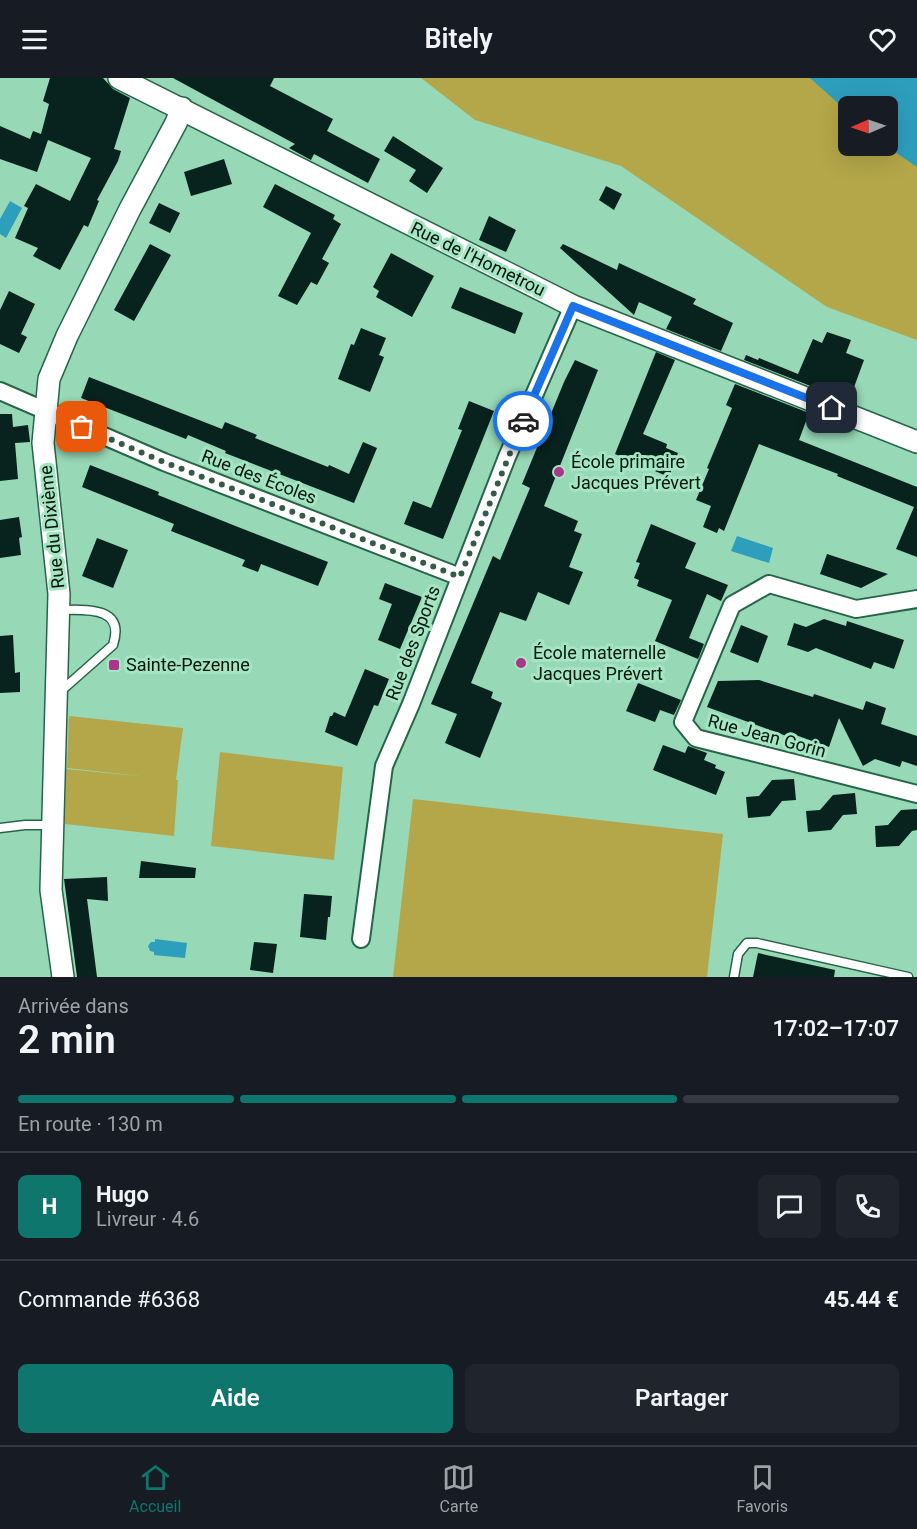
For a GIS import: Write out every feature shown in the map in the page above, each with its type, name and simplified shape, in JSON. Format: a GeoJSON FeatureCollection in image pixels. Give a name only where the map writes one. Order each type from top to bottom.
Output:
{"type":"FeatureCollection","features":[{"type":"Feature","properties":{"kind":"street","name":"Rue de l'Hometrou"},"geometry":{"type":"LineString","coordinates":[[119,78],[573,306],[917,442]]}},
{"type":"Feature","properties":{"kind":"street","name":"Rue du Dixième"},"geometry":{"type":"LineString","coordinates":[[63,977],[51,890],[59,594],[43,443],[49,379],[67,336],[182,108]]}},
{"type":"Feature","properties":{"kind":"street","name":"Rue des Sports"},"geometry":{"type":"LineString","coordinates":[[360,939],[384,766],[411,704],[507,457],[573,306]]}},
{"type":"Feature","properties":{"kind":"street","name":"Rue des Écoles"},"geometry":{"type":"LineString","coordinates":[[0,391],[164,462],[460,577]]}},
{"type":"Feature","properties":{"kind":"street","name":"Rue Jean Gorin"},"geometry":{"type":"LineString","coordinates":[[917,599],[856,609],[769,584],[732,605],[683,723],[696,738],[917,794]]}},
{"type":"Feature","properties":{"kind":"lane"},"geometry":{"type":"LineString","coordinates":[[56,696],[113,645],[116,637],[110,617],[102,612],[58,610]]}},
{"type":"Feature","properties":{"kind":"lane"},"geometry":{"type":"LineString","coordinates":[[0,828],[52,825]]}},
{"type":"Feature","properties":{"kind":"lane"},"geometry":{"type":"LineString","coordinates":[[734,977],[738,954],[747,944],[757,943],[908,977]]}},
{"type":"Feature","properties":{"kind":"shaded area"},"geometry":{"type":"Polygon","coordinates":[[[421,78],[917,78],[917,340],[827,307],[621,166],[475,120],[421,78]]]}},
{"type":"Feature","properties":{"kind":"shaded area"},"geometry":{"type":"Polygon","coordinates":[[[69,716],[183,728],[176,780],[178,780],[174,836],[65,824],[66,769],[149,777],[67,768],[69,716]]]}},
{"type":"Feature","properties":{"kind":"shaded area"},"geometry":{"type":"Polygon","coordinates":[[[220,752],[343,767],[334,860],[211,846],[220,752]]]}},
{"type":"Feature","properties":{"kind":"shaded area"},"geometry":{"type":"Polygon","coordinates":[[[413,799],[723,834],[707,977],[393,977],[413,799]]]}},
{"type":"Feature","properties":{"kind":"water"},"geometry":{"type":"Polygon","coordinates":[[[810,78],[917,78],[917,167],[898,154],[898,96],[838,96],[838,103],[810,78]]]}},
{"type":"Feature","properties":{"kind":"water"},"geometry":{"type":"Polygon","coordinates":[[[10,201],[22,208],[6,238],[0,234],[0,219],[10,201]]]}},
{"type":"Feature","properties":{"kind":"water"},"geometry":{"type":"Polygon","coordinates":[[[737,536],[773,548],[769,563],[731,551],[737,536]]]}},
{"type":"Feature","properties":{"kind":"water"},"geometry":{"type":"Polygon","coordinates":[[[155,939],[187,943],[185,958],[154,955],[148,946],[151,942],[155,942],[155,939]]]}},
{"type":"Feature","properties":{"kind":"building"},"geometry":{"type":"Polygon","coordinates":[[[50,78],[103,78],[113,89],[130,98],[114,149],[121,151],[118,161],[97,200],[99,201],[88,227],[84,225],[60,270],[33,256],[38,248],[15,238],[28,208],[24,206],[36,184],[70,201],[91,158],[48,140],[37,172],[0,159],[0,126],[30,139],[33,131],[41,134],[49,104],[43,101],[50,78]]]}},
{"type":"Feature","properties":{"kind":"building"},"geometry":{"type":"Polygon","coordinates":[[[173,78],[274,78],[270,86],[333,119],[327,131],[380,159],[368,183],[314,154],[311,160],[309,159],[289,148],[295,144],[173,78]]]}},
{"type":"Feature","properties":{"kind":"building"},"geometry":{"type":"Polygon","coordinates":[[[393,136],[443,168],[427,193],[409,181],[416,170],[384,151],[393,136]]]}},
{"type":"Feature","properties":{"kind":"building"},"geometry":{"type":"Polygon","coordinates":[[[224,159],[232,184],[191,196],[184,172],[224,159]]]}},
{"type":"Feature","properties":{"kind":"building"},"geometry":{"type":"Polygon","coordinates":[[[275,184],[335,215],[333,219],[341,224],[322,259],[329,263],[317,285],[311,282],[297,305],[278,296],[311,233],[263,207],[275,184]]]}},
{"type":"Feature","properties":{"kind":"building"},"geometry":{"type":"Polygon","coordinates":[[[606,186],[622,194],[614,210],[599,200],[606,186]]]}},
{"type":"Feature","properties":{"kind":"building"},"geometry":{"type":"Polygon","coordinates":[[[159,203],[180,213],[170,233],[149,223],[159,203]]]}},
{"type":"Feature","properties":{"kind":"building"},"geometry":{"type":"Polygon","coordinates":[[[489,216],[516,230],[506,252],[479,240],[489,216]]]}},
{"type":"Feature","properties":{"kind":"building"},"geometry":{"type":"Polygon","coordinates":[[[150,244],[171,255],[134,321],[114,310],[150,244]]]}},
{"type":"Feature","properties":{"kind":"building"},"geometry":{"type":"Polygon","coordinates":[[[563,244],[617,270],[619,263],[696,299],[693,304],[733,323],[721,351],[666,329],[672,317],[639,302],[634,315],[560,248],[563,244]]]}},
{"type":"Feature","properties":{"kind":"building"},"geometry":{"type":"Polygon","coordinates":[[[391,253],[434,276],[412,317],[376,297],[379,291],[373,287],[391,253]]]}},
{"type":"Feature","properties":{"kind":"building"},"geometry":{"type":"Polygon","coordinates":[[[460,287],[523,313],[515,334],[451,308],[460,287]]]}},
{"type":"Feature","properties":{"kind":"building"},"geometry":{"type":"Polygon","coordinates":[[[9,291],[35,304],[21,334],[27,337],[19,353],[0,344],[0,310],[9,291]]]}},
{"type":"Feature","properties":{"kind":"building"},"geometry":{"type":"Polygon","coordinates":[[[361,328],[386,338],[379,355],[384,357],[370,392],[338,379],[351,344],[354,345],[361,328]]]}},
{"type":"Feature","properties":{"kind":"building"},"geometry":{"type":"Polygon","coordinates":[[[827,332],[851,340],[846,353],[864,360],[849,401],[744,360],[746,355],[758,360],[759,358],[798,374],[813,339],[822,343],[827,332]]]}},
{"type":"Feature","properties":{"kind":"building"},"geometry":{"type":"Polygon","coordinates":[[[656,352],[675,360],[643,434],[667,444],[666,448],[678,453],[669,477],[615,454],[656,352]]]}},
{"type":"Feature","properties":{"kind":"building"},"geometry":{"type":"Polygon","coordinates":[[[575,360],[598,370],[544,506],[578,521],[574,531],[582,534],[569,567],[583,572],[569,605],[538,592],[526,621],[500,612],[471,683],[493,692],[491,698],[502,703],[480,758],[445,743],[457,714],[431,704],[493,556],[500,560],[530,488],[522,484],[575,360]]]}},
{"type":"Feature","properties":{"kind":"building"},"geometry":{"type":"Polygon","coordinates":[[[89,377],[222,429],[225,422],[257,435],[255,438],[349,474],[363,442],[377,448],[354,503],[225,453],[226,451],[188,435],[186,439],[81,398],[89,377]]]}},
{"type":"Feature","properties":{"kind":"building"},"geometry":{"type":"Polygon","coordinates":[[[735,384],[809,413],[799,440],[917,487],[917,557],[896,549],[914,507],[837,476],[838,474],[759,444],[724,531],[719,528],[717,533],[703,527],[711,506],[696,500],[732,408],[726,405],[735,384]]]}},
{"type":"Feature","properties":{"kind":"building"},"geometry":{"type":"Polygon","coordinates":[[[469,401],[494,411],[443,539],[404,524],[413,501],[431,508],[462,430],[458,429],[469,401]]]}},
{"type":"Feature","properties":{"kind":"building"},"geometry":{"type":"Polygon","coordinates":[[[0,414],[12,414],[13,427],[28,425],[30,442],[15,443],[18,479],[0,481],[0,414]]]}},
{"type":"Feature","properties":{"kind":"building"},"geometry":{"type":"Polygon","coordinates":[[[90,465],[159,492],[158,495],[328,562],[318,586],[261,564],[258,572],[242,566],[245,560],[171,531],[174,524],[82,487],[90,465]]]}},
{"type":"Feature","properties":{"kind":"building"},"geometry":{"type":"Polygon","coordinates":[[[19,517],[22,537],[19,538],[21,555],[0,558],[0,520],[19,517]]]}},
{"type":"Feature","properties":{"kind":"building"},"geometry":{"type":"Polygon","coordinates":[[[651,524],[696,543],[685,568],[728,585],[721,601],[707,594],[689,638],[704,644],[698,659],[655,641],[672,600],[637,586],[639,580],[634,578],[640,563],[636,562],[651,524]]]}},
{"type":"Feature","properties":{"kind":"building"},"geometry":{"type":"Polygon","coordinates":[[[97,538],[128,550],[113,588],[82,576],[97,538]]]}},
{"type":"Feature","properties":{"kind":"building"},"geometry":{"type":"Polygon","coordinates":[[[827,554],[888,574],[861,588],[820,574],[827,554]]]}},
{"type":"Feature","properties":{"kind":"building"},"geometry":{"type":"Polygon","coordinates":[[[385,583],[422,597],[400,649],[378,640],[392,604],[379,599],[385,583]]]}},
{"type":"Feature","properties":{"kind":"building"},"geometry":{"type":"Polygon","coordinates":[[[824,619],[846,626],[847,621],[904,640],[894,669],[874,662],[871,669],[816,648],[808,652],[787,645],[794,623],[806,627],[824,619]]]}},
{"type":"Feature","properties":{"kind":"building"},"geometry":{"type":"Polygon","coordinates":[[[741,625],[768,636],[758,663],[730,652],[741,625]]]}},
{"type":"Feature","properties":{"kind":"building"},"geometry":{"type":"Polygon","coordinates":[[[13,635],[15,673],[20,672],[20,692],[0,693],[0,636],[13,635]]]}},
{"type":"Feature","properties":{"kind":"building"},"geometry":{"type":"Polygon","coordinates":[[[365,669],[389,679],[378,706],[374,705],[357,746],[325,732],[330,716],[334,712],[345,717],[365,669]]]}},
{"type":"Feature","properties":{"kind":"building"},"geometry":{"type":"Polygon","coordinates":[[[759,680],[863,710],[866,701],[886,708],[881,724],[917,736],[917,766],[902,761],[900,767],[875,759],[863,766],[839,718],[829,747],[790,733],[789,737],[707,707],[718,681],[759,680]]]}},
{"type":"Feature","properties":{"kind":"building"},"geometry":{"type":"Polygon","coordinates":[[[638,683],[681,700],[674,715],[660,710],[655,722],[626,711],[638,683]]]}},
{"type":"Feature","properties":{"kind":"building"},"geometry":{"type":"Polygon","coordinates":[[[663,745],[685,753],[688,746],[707,753],[704,760],[725,772],[716,795],[653,770],[663,745]]]}},
{"type":"Feature","properties":{"kind":"building"},"geometry":{"type":"Polygon","coordinates":[[[794,779],[796,800],[782,801],[770,816],[748,818],[746,797],[759,796],[772,780],[794,779]]]}},
{"type":"Feature","properties":{"kind":"building"},"geometry":{"type":"Polygon","coordinates":[[[855,793],[857,814],[843,815],[831,830],[808,832],[806,811],[820,810],[833,795],[855,793]]]}},
{"type":"Feature","properties":{"kind":"building"},"geometry":{"type":"Polygon","coordinates":[[[917,809],[917,830],[912,831],[899,846],[876,847],[875,826],[888,825],[901,810],[917,809]]]}},
{"type":"Feature","properties":{"kind":"building"},"geometry":{"type":"Polygon","coordinates":[[[141,861],[196,868],[195,878],[139,878],[141,861]]]}},
{"type":"Feature","properties":{"kind":"building"},"geometry":{"type":"Polygon","coordinates":[[[107,877],[108,901],[87,899],[97,977],[77,977],[64,879],[107,877]]]}},
{"type":"Feature","properties":{"kind":"building"},"geometry":{"type":"Polygon","coordinates":[[[304,894],[332,896],[326,940],[300,937],[304,894]]]}},
{"type":"Feature","properties":{"kind":"building"},"geometry":{"type":"Polygon","coordinates":[[[254,942],[277,944],[273,973],[250,970],[254,942]]]}},
{"type":"Feature","properties":{"kind":"building"},"geometry":{"type":"Polygon","coordinates":[[[758,953],[835,970],[834,977],[753,977],[758,953]]]}},
{"type":"Feature","properties":{"kind":"way so far"},"geometry":{"type":"LineString","coordinates":[[82,427],[164,462],[460,577],[523,421]]}},
{"type":"Feature","properties":{"kind":"place","name":"École primaire Jacques Prévert"},"geometry":{"type":"Point","coordinates":[559,472]}},
{"type":"Feature","properties":{"kind":"place","name":"École maternelle Jacques Prévert"},"geometry":{"type":"Point","coordinates":[521,663]}},
{"type":"Feature","properties":{"kind":"place","name":"Sainte-Pezenne"},"geometry":{"type":"Point","coordinates":[114,665]}},
{"type":"Feature","properties":{"kind":"route"},"geometry":{"type":"LineString","coordinates":[[523,421],[573,306],[832,408]]}}]}
